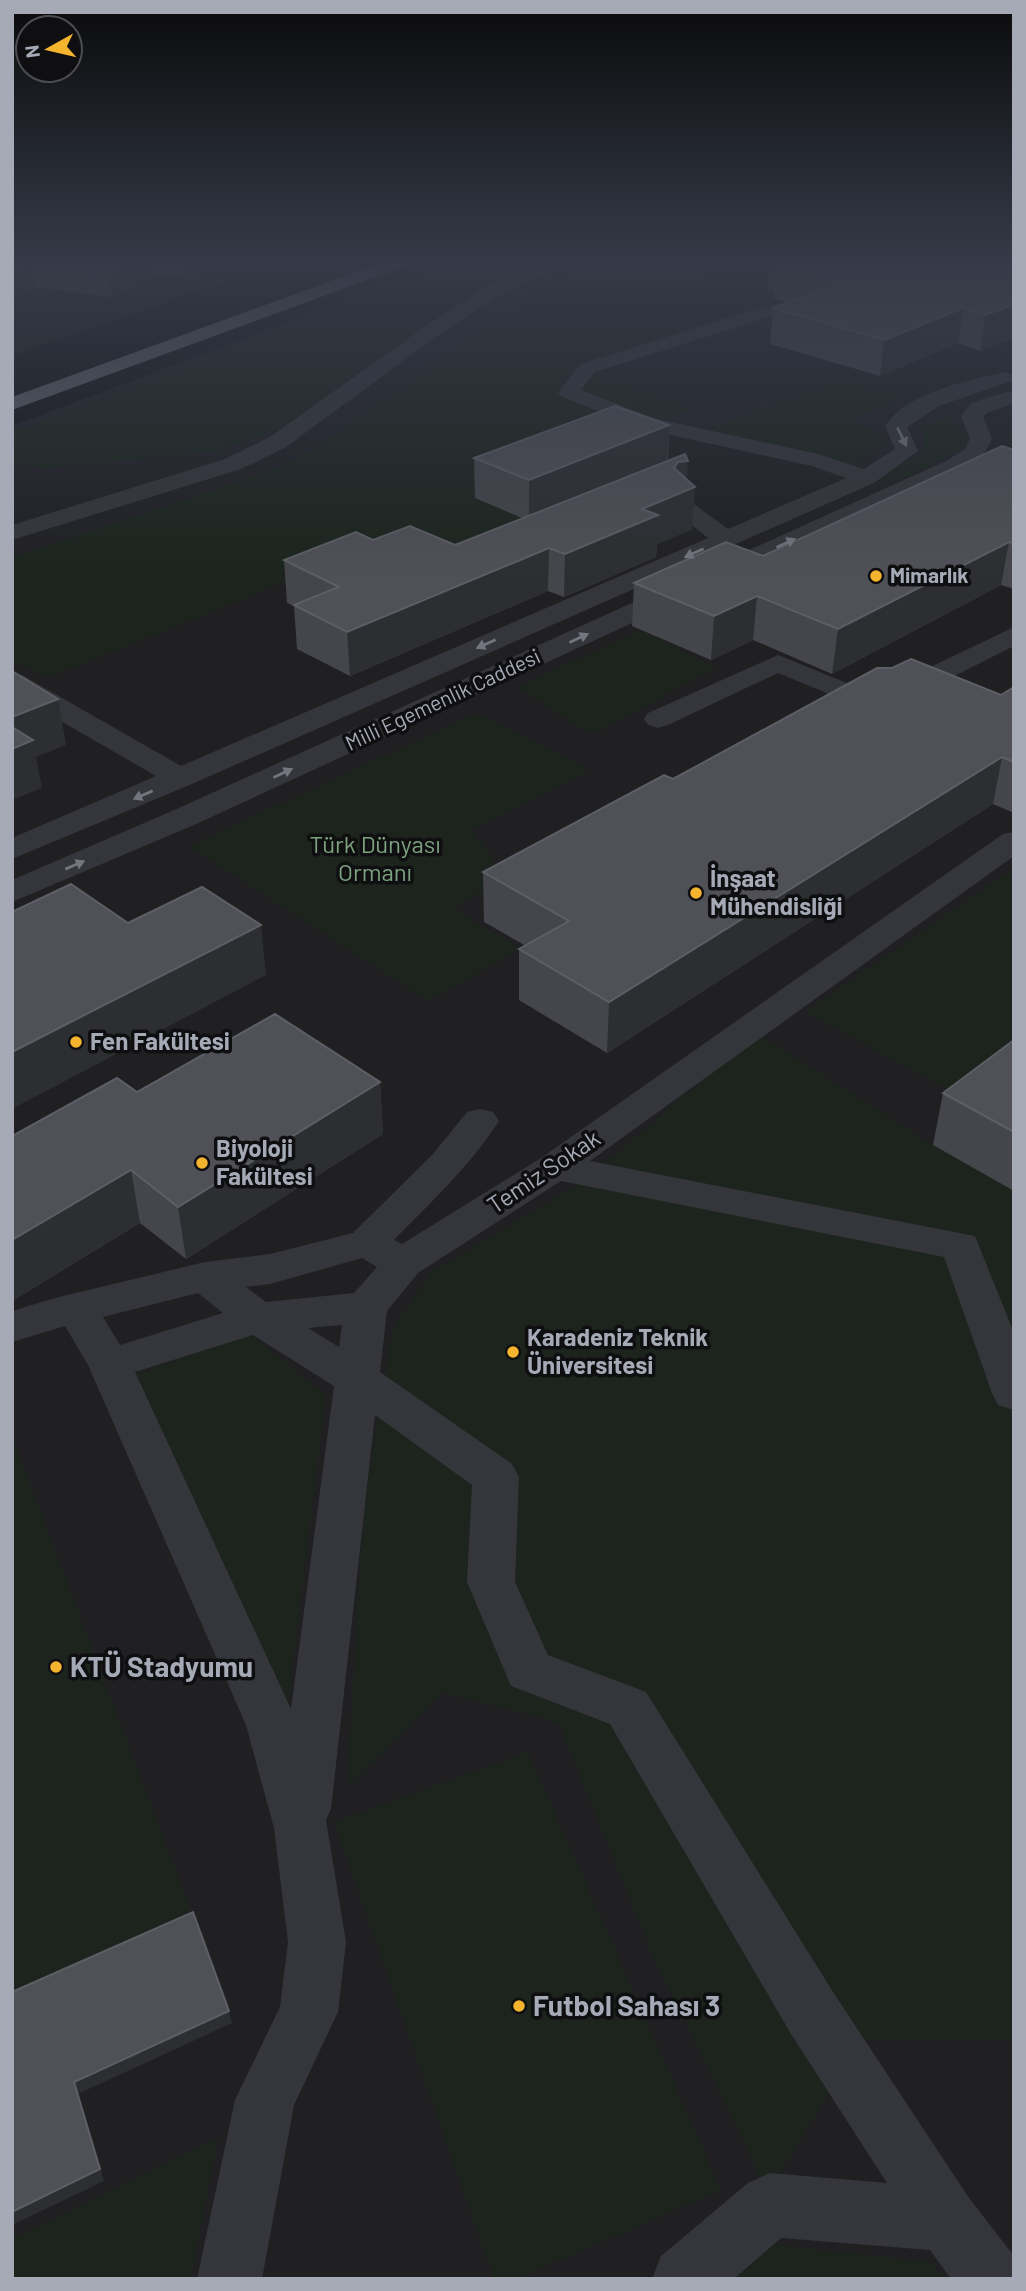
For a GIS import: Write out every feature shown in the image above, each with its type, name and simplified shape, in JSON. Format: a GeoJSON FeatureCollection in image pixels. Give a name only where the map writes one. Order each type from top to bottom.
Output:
{"type":"FeatureCollection","features":[{"type":"Feature","properties":{"kind":"highway"},"geometry":{"type":"LineString","coordinates":[[12,404],[121,364]]}},
{"type":"Feature","properties":{"kind":"street"},"geometry":{"type":"LineString","coordinates":[[12,533],[233,464],[278,442],[387,364]]}},
{"type":"Feature","properties":{"kind":"street"},"geometry":{"type":"LineString","coordinates":[[601,364],[588,368],[568,393],[657,426],[818,461],[866,478]]}},
{"type":"Feature","properties":{"kind":"street","name":"Milli Egemenlik Caddesi"},"geometry":{"type":"LineString","coordinates":[[12,850],[866,478],[907,451],[896,426],[903,418],[955,393],[1014,376]]}},
{"type":"Feature","properties":{"kind":"street","name":"Milli Egemenlik Caddesi"},"geometry":{"type":"LineString","coordinates":[[12,892],[183,818],[954,466],[985,443],[979,408],[1014,396]]}},
{"type":"Feature","properties":{"kind":"street"},"geometry":{"type":"LineString","coordinates":[[927,405],[985,443]]}},
{"type":"Feature","properties":{"kind":"street"},"geometry":{"type":"LineString","coordinates":[[769,472],[789,466],[824,475],[866,478]]}},
{"type":"Feature","properties":{"kind":"street"},"geometry":{"type":"LineString","coordinates":[[866,478],[872,504]]}},
{"type":"Feature","properties":{"kind":"street"},"geometry":{"type":"LineString","coordinates":[[686,509],[725,539]]}},
{"type":"Feature","properties":{"kind":"street"},"geometry":{"type":"LineString","coordinates":[[658,719],[778,663],[875,705],[1014,635]]}},
{"type":"Feature","properties":{"kind":"street"},"geometry":{"type":"LineString","coordinates":[[12,681],[181,778]]}},
{"type":"Feature","properties":{"kind":"street","name":"Temiz Sokak"},"geometry":{"type":"LineString","coordinates":[[366,1307],[403,1264],[555,1167],[1014,841]]}},
{"type":"Feature","properties":{"kind":"street"},"geometry":{"type":"LineString","coordinates":[[12,1327],[76,1308],[205,1277],[270,1269],[367,1243],[447,1163],[480,1121]]}},
{"type":"Feature","properties":{"kind":"street"},"geometry":{"type":"LineString","coordinates":[[555,1167],[961,1245],[1014,1394]]}},
{"type":"Feature","properties":{"kind":"street"},"geometry":{"type":"LineString","coordinates":[[367,1243],[403,1264]]}},
{"type":"Feature","properties":{"kind":"street"},"geometry":{"type":"LineString","coordinates":[[205,1277],[258,1318],[356,1378],[496,1477],[491,1582],[529,1670],[628,1708],[812,2013],[947,2220],[991,2279]]}},
{"type":"Feature","properties":{"kind":"street"},"geometry":{"type":"LineString","coordinates":[[110,1364],[258,1318],[366,1307],[301,1828]]}},
{"type":"Feature","properties":{"kind":"street"},"geometry":{"type":"LineString","coordinates":[[76,1308],[110,1364],[272,1725],[301,1828],[317,1942],[309,2012],[265,2100],[229,2279]]}},
{"type":"Feature","properties":{"kind":"street"},"geometry":{"type":"LineString","coordinates":[[684,2279],[770,2205],[947,2220]]}},
{"type":"Feature","properties":{"kind":"shaded area","name":"Karadeniz Teknik Üniversitesi"},"geometry":{"type":"Polygon","coordinates":[[[177,364],[1014,364],[1014,2279],[12,2279],[12,426],[177,364]]]}},
{"type":"Feature","properties":{"kind":"green space"},"geometry":{"type":"Polygon","coordinates":[[[190,364],[370,364],[286,426],[217,451],[48,468],[12,464],[12,433],[190,364]]]}},
{"type":"Feature","properties":{"kind":"green space"},"geometry":{"type":"Polygon","coordinates":[[[434,364],[590,364],[580,367],[692,409],[475,496],[572,537],[452,584],[376,545],[48,678],[12,661],[12,558],[284,466],[315,448],[434,364]]]}},
{"type":"Feature","properties":{"kind":"green space"},"geometry":{"type":"Polygon","coordinates":[[[842,378],[903,397],[855,418],[885,442],[852,464],[704,431],[842,378]]]}},
{"type":"Feature","properties":{"kind":"green space"},"geometry":{"type":"Polygon","coordinates":[[[949,417],[973,441],[908,476],[882,482],[873,479],[924,452],[922,427],[949,417]]]}},
{"type":"Feature","properties":{"kind":"green space"},"geometry":{"type":"Polygon","coordinates":[[[640,630],[716,668],[592,735],[517,687],[640,630]]]}},
{"type":"Feature","properties":{"kind":"green space","name":"Türk Dünyası Ormanı"},"geometry":{"type":"Polygon","coordinates":[[[477,713],[589,770],[471,829],[506,877],[452,908],[521,949],[428,1001],[189,846],[477,713]]]}},
{"type":"Feature","properties":{"kind":"green space"},"geometry":{"type":"Polygon","coordinates":[[[1014,868],[1014,1040],[949,1090],[805,1012],[1014,868]]]}},
{"type":"Feature","properties":{"kind":"green space"},"geometry":{"type":"Polygon","coordinates":[[[758,1034],[933,1145],[1014,1191],[1014,2040],[861,2040],[768,2193],[650,1949],[559,1723],[443,1692],[347,1787],[364,1506],[393,1327],[433,1271],[584,1181],[758,1034]]]}},
{"type":"Feature","properties":{"kind":"green space"},"geometry":{"type":"Polygon","coordinates":[[[250,1334],[326,1395],[288,1703],[133,1376],[250,1334]]]}},
{"type":"Feature","properties":{"kind":"green space","name":"KTÜ Stadyumu"},"geometry":{"type":"Polygon","coordinates":[[[12,1436],[196,1924],[12,2006],[12,1436]]]}},
{"type":"Feature","properties":{"kind":"green space","name":"Futbol Sahası 3"},"geometry":{"type":"Polygon","coordinates":[[[528,1752],[721,2190],[517,2279],[494,2279],[334,1822],[528,1752]]]}},
{"type":"Feature","properties":{"kind":"green space"},"geometry":{"type":"Polygon","coordinates":[[[218,2137],[191,2279],[12,2279],[12,2239],[218,2137]]]}},
{"type":"Feature","properties":{"kind":"green space"},"geometry":{"type":"Polygon","coordinates":[[[767,2244],[931,2262],[943,2279],[730,2279],[767,2244]]]}},
{"type":"Feature","properties":{"kind":"building"},"geometry":{"type":"Polygon","coordinates":[[[615,406],[669,425],[529,480],[474,458],[615,406]]]}},
{"type":"Feature","properties":{"kind":"building"},"geometry":{"type":"Polygon","coordinates":[[[1002,446],[1014,450],[1014,544],[1009,542],[838,629],[757,596],[714,616],[634,583],[726,542],[763,556],[1002,446]]]}},
{"type":"Feature","properties":{"kind":"building"},"geometry":{"type":"Polygon","coordinates":[[[685,454],[688,461],[678,462],[674,468],[695,487],[642,509],[658,515],[565,554],[549,548],[347,632],[294,605],[339,587],[284,560],[356,532],[373,540],[410,526],[455,545],[685,454]]]}},
{"type":"Feature","properties":{"kind":"building","name":"İnşaat Mühendisliği"},"geometry":{"type":"Polygon","coordinates":[[[911,659],[1001,695],[1014,687],[1014,762],[1002,757],[609,1002],[519,949],[569,921],[483,872],[664,775],[673,779],[877,668],[892,668],[911,659]]]}},
{"type":"Feature","properties":{"kind":"building"},"geometry":{"type":"Polygon","coordinates":[[[12,671],[58,699],[12,717],[12,671]]]}},
{"type":"Feature","properties":{"kind":"building"},"geometry":{"type":"Polygon","coordinates":[[[12,727],[33,740],[12,749],[12,727]]]}},
{"type":"Feature","properties":{"kind":"building"},"geometry":{"type":"Polygon","coordinates":[[[71,884],[128,923],[202,887],[261,925],[12,1052],[12,912],[71,884]]]}},
{"type":"Feature","properties":{"kind":"building"},"geometry":{"type":"Polygon","coordinates":[[[275,1014],[380,1082],[178,1207],[131,1170],[12,1240],[12,1136],[117,1078],[137,1092],[275,1014]]]}},
{"type":"Feature","properties":{"kind":"building"},"geometry":{"type":"Polygon","coordinates":[[[1014,1040],[1014,1132],[943,1093],[1014,1040]]]}},
{"type":"Feature","properties":{"kind":"building"},"geometry":{"type":"Polygon","coordinates":[[[193,1912],[229,2011],[74,2082],[100,2169],[12,2212],[12,1992],[193,1912]]]}},
{"type":"Feature","properties":{"kind":"place","name":"Mimarlık"},"geometry":{"type":"Point","coordinates":[876,576]}},
{"type":"Feature","properties":{"kind":"place","name":"İnşaat Mühendisliği"},"geometry":{"type":"Point","coordinates":[696,893]}},
{"type":"Feature","properties":{"kind":"place","name":"Fen Fakültesi"},"geometry":{"type":"Point","coordinates":[76,1042]}},
{"type":"Feature","properties":{"kind":"place","name":"Biyoloji Fakültesi"},"geometry":{"type":"Point","coordinates":[202,1163]}},
{"type":"Feature","properties":{"kind":"place","name":"Karadeniz Teknik Üniversitesi"},"geometry":{"type":"Point","coordinates":[513,1352]}},
{"type":"Feature","properties":{"kind":"place","name":"KTÜ Stadyumu"},"geometry":{"type":"Point","coordinates":[56,1667]}},
{"type":"Feature","properties":{"kind":"place","name":"Futbol Sahası 3"},"geometry":{"type":"Point","coordinates":[519,2006]}}]}
